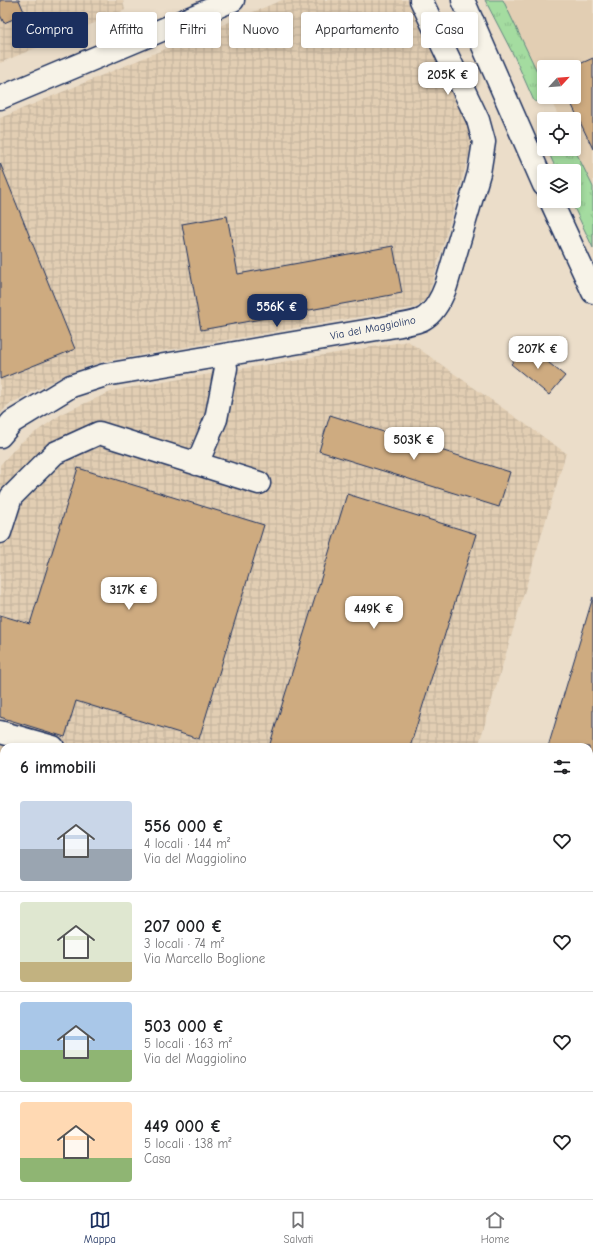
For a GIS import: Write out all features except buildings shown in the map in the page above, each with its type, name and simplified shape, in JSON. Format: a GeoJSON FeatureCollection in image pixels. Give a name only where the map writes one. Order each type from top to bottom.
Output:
{"type":"FeatureCollection","features":[{"type":"Feature","properties":{"kind":"street"},"geometry":{"type":"LineString","coordinates":[[0,98],[233,0]]}},
{"type":"Feature","properties":{"kind":"street","name":"Via del Maggiolino"},"geometry":{"type":"LineString","coordinates":[[421,0],[427,12]]}},
{"type":"Feature","properties":{"kind":"street"},"geometry":{"type":"LineString","coordinates":[[463,0],[468,12]]}},
{"type":"Feature","properties":{"kind":"street"},"geometry":{"type":"LineString","coordinates":[[478,34],[537,170]]}},
{"type":"Feature","properties":{"kind":"street","name":"Via del Maggiolino"},"geometry":{"type":"LineString","coordinates":[[0,436],[12,422],[71,386],[105,375],[383,328],[422,319],[430,313],[446,286],[479,172],[484,142],[478,120],[445,48]]}},
{"type":"Feature","properties":{"kind":"street"},"geometry":{"type":"LineString","coordinates":[[554,208],[593,292]]}},
{"type":"Feature","properties":{"kind":"street"},"geometry":{"type":"LineString","coordinates":[[197,464],[216,419],[226,368],[224,355]]}},
{"type":"Feature","properties":{"kind":"street"},"geometry":{"type":"LineString","coordinates":[[0,532],[11,496],[55,453],[99,433],[259,483]]}},
{"type":"Feature","properties":{"kind":"street"},"geometry":{"type":"LineString","coordinates":[[0,732],[39,743]]}},
{"type":"Feature","properties":{"kind":"shaded area"},"geometry":{"type":"Polygon","coordinates":[[[0,0],[123,0],[125,10],[120,12],[96,12],[96,22],[88,26],[88,12],[12,12],[12,48],[35,48],[0,63],[0,0]]]}},
{"type":"Feature","properties":{"kind":"shaded area"},"geometry":{"type":"Polygon","coordinates":[[[282,0],[411,0],[421,22],[421,48],[433,48],[474,138],[428,297],[417,307],[105,361],[66,374],[8,405],[0,414],[0,118],[167,48],[221,48],[221,26],[229,22],[229,48],[293,48],[293,12],[253,12],[282,0]]]}},
{"type":"Feature","properties":{"kind":"shaded area"},"geometry":{"type":"Polygon","coordinates":[[[503,0],[593,0],[593,187],[578,156],[581,156],[581,112],[556,112],[552,104],[581,104],[581,60],[537,60],[537,71],[503,0]]]}},
{"type":"Feature","properties":{"kind":"shaded area"},"geometry":{"type":"Polygon","coordinates":[[[408,341],[566,453],[479,743],[0,743],[0,465],[20,443],[63,413],[115,390],[408,341]]]}},
{"type":"Feature","properties":{"kind":"green space"},"geometry":{"type":"Polygon","coordinates":[[[485,0],[503,0],[537,71],[537,102],[534,101],[515,58],[485,0]]]}},
{"type":"Feature","properties":{"kind":"green space"},"geometry":{"type":"Polygon","coordinates":[[[550,156],[578,156],[593,187],[593,248],[574,208],[581,208],[581,164],[554,164],[550,156]]]}}]}
